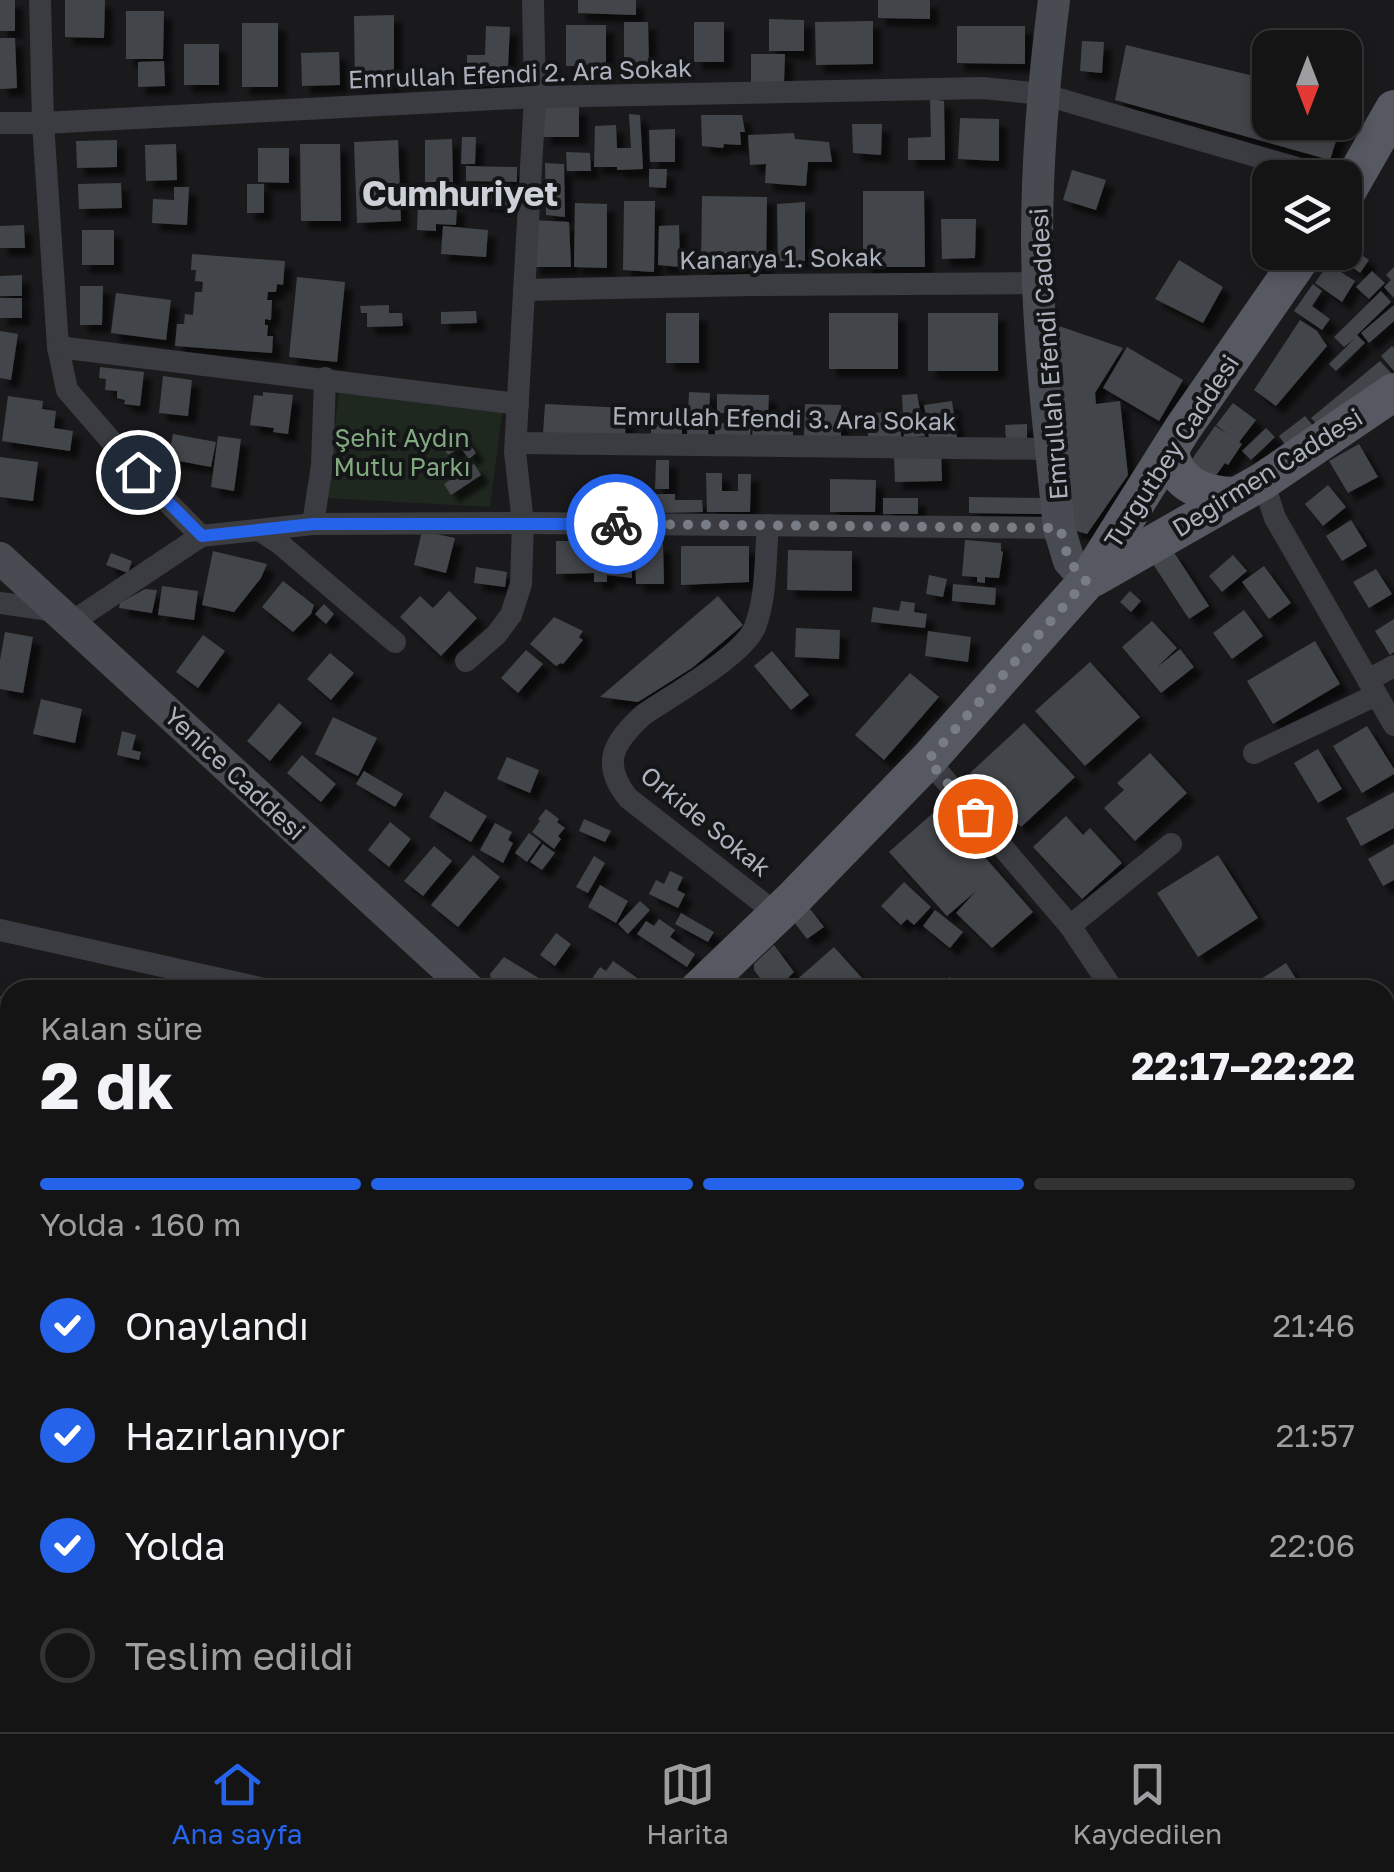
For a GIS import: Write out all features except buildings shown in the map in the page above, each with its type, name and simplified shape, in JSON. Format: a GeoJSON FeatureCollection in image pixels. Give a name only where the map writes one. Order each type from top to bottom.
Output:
{"type":"FeatureCollection","features":[{"type":"Feature","properties":{"kind":"main road"},"geometry":{"type":"LineString","coordinates":[[1360,160],[1394,110]]}},
{"type":"Feature","properties":{"kind":"main road","name":"Turgutbey Caddesi"},"geometry":{"type":"LineString","coordinates":[[708,980],[928,760],[1086,581],[1182,428],[1292,270]]}},
{"type":"Feature","properties":{"kind":"main road","name":"Değirmen Caddesi"},"geometry":{"type":"LineString","coordinates":[[1086,581],[1249,488],[1394,392]]}},
{"type":"Feature","properties":{"kind":"main road"},"geometry":{"type":"LineString","coordinates":[[1170,450],[1175,470],[1192,485],[1211,493],[1249,488]]}},
{"type":"Feature","properties":{"kind":"street"},"geometry":{"type":"LineString","coordinates":[[40,0],[43,123],[58,347],[67,390],[138,472],[202,536]]}},
{"type":"Feature","properties":{"kind":"street"},"geometry":{"type":"LineString","coordinates":[[466,661],[496,635],[511,615],[521,584],[523,523],[516,442],[535,97],[532,0]]}},
{"type":"Feature","properties":{"kind":"street","name":"Emrullah Efendi Caddesi"},"geometry":{"type":"LineString","coordinates":[[1054,0],[1042,94],[1038,284],[1060,528],[1069,561],[1086,581]]}},
{"type":"Feature","properties":{"kind":"street","name":"Emrullah Efendi 2. Ara Sokak"},"geometry":{"type":"LineString","coordinates":[[0,123],[535,97],[956,88],[1042,94],[1263,160]]}},
{"type":"Feature","properties":{"kind":"street","name":"Kanarya 1. Sokak"},"geometry":{"type":"LineString","coordinates":[[524,290],[1038,284]]}},
{"type":"Feature","properties":{"kind":"street"},"geometry":{"type":"LineString","coordinates":[[58,347],[518,404]]}},
{"type":"Feature","properties":{"kind":"street"},"geometry":{"type":"LineString","coordinates":[[313,524],[322,464],[325,378]]}},
{"type":"Feature","properties":{"kind":"street","name":"Emrullah Efendi 3. Ara Sokak"},"geometry":{"type":"LineString","coordinates":[[516,442],[1051,448]]}},
{"type":"Feature","properties":{"kind":"street"},"geometry":{"type":"LineString","coordinates":[[1249,488],[1275,518],[1394,725]]}},
{"type":"Feature","properties":{"kind":"street"},"geometry":{"type":"LineString","coordinates":[[0,603],[66,617],[202,536],[313,524],[1060,528]]}},
{"type":"Feature","properties":{"kind":"street","name":"Orkide Sokak"},"geometry":{"type":"LineString","coordinates":[[768,525],[763,589],[754,630],[730,656],[630,726],[614,750],[612,766],[617,784],[628,798],[777,914]]}},
{"type":"Feature","properties":{"kind":"street"},"geometry":{"type":"LineString","coordinates":[[259,530],[395,642]]}},
{"type":"Feature","properties":{"kind":"street","name":"Yenice Caddesi"},"geometry":{"type":"LineString","coordinates":[[0,558],[459,980]]}},
{"type":"Feature","properties":{"kind":"street"},"geometry":{"type":"LineString","coordinates":[[1254,753],[1372,687],[1394,666]]}},
{"type":"Feature","properties":{"kind":"street"},"geometry":{"type":"LineString","coordinates":[[928,760],[1070,926],[1107,980]]}},
{"type":"Feature","properties":{"kind":"street"},"geometry":{"type":"LineString","coordinates":[[1070,926],[1171,844]]}},
{"type":"Feature","properties":{"kind":"street"},"geometry":{"type":"LineString","coordinates":[[0,930],[224,980]]}},
{"type":"Feature","properties":{"kind":"green space","name":"Şehit Aydın Mutlu Parkı"},"geometry":{"type":"Polygon","coordinates":[[[339,392],[502,412],[490,507],[326,498],[339,392]]]}},
{"type":"Feature","properties":{"kind":"way so far"},"geometry":{"type":"LineString","coordinates":[[616,524],[1060,528],[1069,561],[1086,581],[928,760],[975,816]]}},
{"type":"Feature","properties":{"kind":"district","name":"Cumhuriyet"},"geometry":{"type":"Point","coordinates":[460,193]}},
{"type":"Feature","properties":{"kind":"route"},"geometry":{"type":"LineString","coordinates":[[138,472],[202,536],[313,524],[616,524]]}}]}
